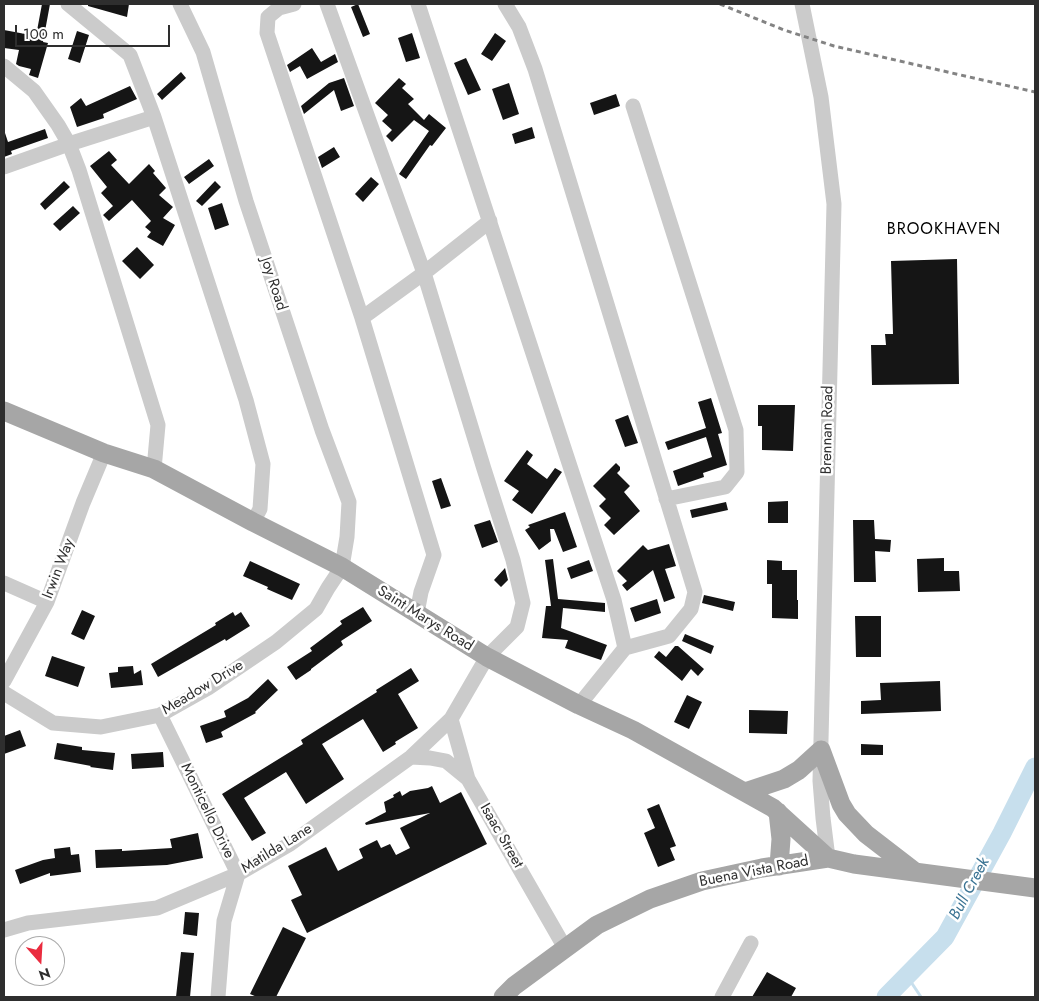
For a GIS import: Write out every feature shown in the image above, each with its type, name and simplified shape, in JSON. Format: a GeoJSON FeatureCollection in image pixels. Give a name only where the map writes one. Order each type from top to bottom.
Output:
{"type":"FeatureCollection","features":[{"type":"Feature","properties":{"kind":"main road","name":"Saint Marys Road"},"geometry":{"type":"LineString","coordinates":[[4,411],[104,453],[154,469],[342,567],[487,657],[579,705],[633,730],[773,808],[828,858]]}},
{"type":"Feature","properties":{"kind":"main road"},"geometry":{"type":"LineString","coordinates":[[745,792],[784,780],[799,770],[821,750],[841,804],[847,814],[866,834],[915,872]]}},
{"type":"Feature","properties":{"kind":"main road"},"geometry":{"type":"LineString","coordinates":[[778,812],[781,840],[779,866]]}},
{"type":"Feature","properties":{"kind":"main road","name":"Buena Vista Road"},"geometry":{"type":"LineString","coordinates":[[503,997],[514,986],[597,924],[650,899],[704,880],[762,868],[828,858],[850,863],[1035,888]]}},
{"type":"Feature","properties":{"kind":"street"},"geometry":{"type":"LineString","coordinates":[[68,4],[130,55],[154,117],[246,400],[263,464],[260,509],[253,522]]}},
{"type":"Feature","properties":{"kind":"street","name":"Joy Road"},"geometry":{"type":"LineString","coordinates":[[180,4],[203,52],[246,201],[322,430],[349,502],[347,537],[342,567]]}},
{"type":"Feature","properties":{"kind":"street"},"geometry":{"type":"LineString","coordinates":[[294,4],[279,8],[268,17],[267,33],[362,318],[434,555],[417,613]]}},
{"type":"Feature","properties":{"kind":"street","name":"Matilda Lane"},"geometry":{"type":"LineString","coordinates":[[4,930],[28,923],[157,908],[238,874],[290,844],[410,757],[451,719],[487,657],[517,627],[523,603],[513,560],[424,273],[327,4]]}},
{"type":"Feature","properties":{"kind":"street"},"geometry":{"type":"LineString","coordinates":[[418,4],[614,600],[625,648]]}},
{"type":"Feature","properties":{"kind":"street"},"geometry":{"type":"LineString","coordinates":[[505,4],[519,27],[535,69],[695,592],[691,609],[669,636],[625,648],[579,705]]}},
{"type":"Feature","properties":{"kind":"street","name":"Brennan Road"},"geometry":{"type":"LineString","coordinates":[[802,4],[822,97],[834,204],[820,781],[828,858]]}},
{"type":"Feature","properties":{"kind":"street"},"geometry":{"type":"LineString","coordinates":[[4,66],[34,91],[69,144],[79,170],[158,425],[154,469]]}},
{"type":"Feature","properties":{"kind":"street"},"geometry":{"type":"LineString","coordinates":[[633,106],[736,430],[737,472],[725,487],[666,499]]}},
{"type":"Feature","properties":{"kind":"street"},"geometry":{"type":"LineString","coordinates":[[4,167],[154,117]]}},
{"type":"Feature","properties":{"kind":"street"},"geometry":{"type":"LineString","coordinates":[[362,318],[424,273],[490,221]]}},
{"type":"Feature","properties":{"kind":"street","name":"Irwin Way"},"geometry":{"type":"LineString","coordinates":[[4,681],[47,602],[83,503],[104,453]]}},
{"type":"Feature","properties":{"kind":"street","name":"Meadow Drive"},"geometry":{"type":"LineString","coordinates":[[4,694],[53,723],[101,727],[160,715],[216,682],[276,642],[316,609],[342,567]]}},
{"type":"Feature","properties":{"kind":"street"},"geometry":{"type":"LineString","coordinates":[[4,583],[47,602]]}},
{"type":"Feature","properties":{"kind":"street","name":"Monticello Drive"},"geometry":{"type":"LineString","coordinates":[[160,715],[238,874],[224,920],[218,997]]}},
{"type":"Feature","properties":{"kind":"street"},"geometry":{"type":"LineString","coordinates":[[451,719],[468,779]]}},
{"type":"Feature","properties":{"kind":"street","name":"Isaac Street"},"geometry":{"type":"LineString","coordinates":[[410,757],[446,761],[468,779],[565,948]]}},
{"type":"Feature","properties":{"kind":"street"},"geometry":{"type":"LineString","coordinates":[[722,997],[751,943]]}},
{"type":"Feature","properties":{"kind":"building"},"geometry":{"type":"Polygon","coordinates":[[[42,4],[50,4],[43,42],[48,43],[38,78],[29,75],[31,69],[16,64],[19,50],[4,48],[4,30],[36,36],[42,4]]]}},
{"type":"Feature","properties":{"kind":"building"},"geometry":{"type":"Polygon","coordinates":[[[88,4],[129,4],[127,17],[88,6],[88,4]]]}},
{"type":"Feature","properties":{"kind":"building"},"geometry":{"type":"Polygon","coordinates":[[[358,4],[370,34],[363,37],[351,7],[358,4]]]}},
{"type":"Feature","properties":{"kind":"building"},"geometry":{"type":"Polygon","coordinates":[[[77,31],[89,35],[80,63],[68,59],[77,31]]]}},
{"type":"Feature","properties":{"kind":"building"},"geometry":{"type":"Polygon","coordinates":[[[412,33],[420,58],[406,62],[398,38],[412,33]]]}},
{"type":"Feature","properties":{"kind":"building"},"geometry":{"type":"Polygon","coordinates":[[[495,33],[506,41],[492,61],[481,54],[495,33]]]}},
{"type":"Feature","properties":{"kind":"building"},"geometry":{"type":"Polygon","coordinates":[[[312,48],[321,62],[335,54],[338,62],[307,79],[300,66],[290,72],[287,65],[312,48]]]}},
{"type":"Feature","properties":{"kind":"building"},"geometry":{"type":"Polygon","coordinates":[[[466,58],[481,90],[468,95],[454,63],[466,58]]]}},
{"type":"Feature","properties":{"kind":"building"},"geometry":{"type":"Polygon","coordinates":[[[181,72],[186,78],[162,100],[157,94],[181,72]]]}},
{"type":"Feature","properties":{"kind":"building"},"geometry":{"type":"Polygon","coordinates":[[[344,78],[354,106],[341,111],[334,90],[304,114],[301,106],[329,83],[344,78]]]}},
{"type":"Feature","properties":{"kind":"building"},"geometry":{"type":"Polygon","coordinates":[[[399,78],[406,84],[402,88],[414,99],[408,104],[424,120],[429,114],[446,128],[432,146],[430,145],[406,179],[399,174],[429,131],[414,120],[392,142],[386,136],[392,130],[382,121],[388,115],[375,103],[399,78]]]}},
{"type":"Feature","properties":{"kind":"building"},"geometry":{"type":"Polygon","coordinates":[[[509,83],[519,114],[503,120],[492,89],[509,83]]]}},
{"type":"Feature","properties":{"kind":"building"},"geometry":{"type":"Polygon","coordinates":[[[130,86],[137,99],[103,114],[104,118],[77,127],[70,107],[81,98],[86,106],[130,86]]]}},
{"type":"Feature","properties":{"kind":"building"},"geometry":{"type":"Polygon","coordinates":[[[616,94],[620,106],[594,115],[590,103],[616,94]]]}},
{"type":"Feature","properties":{"kind":"building"},"geometry":{"type":"Polygon","coordinates":[[[532,127],[535,138],[515,144],[512,134],[532,127]]]}},
{"type":"Feature","properties":{"kind":"building"},"geometry":{"type":"Polygon","coordinates":[[[45,129],[48,138],[11,151],[12,154],[4,157],[4,133],[8,142],[45,129]]]}},
{"type":"Feature","properties":{"kind":"building"},"geometry":{"type":"Polygon","coordinates":[[[334,147],[340,157],[322,168],[318,157],[334,147]]]}},
{"type":"Feature","properties":{"kind":"building"},"geometry":{"type":"Polygon","coordinates":[[[109,151],[117,160],[111,165],[129,184],[149,164],[155,171],[153,173],[166,188],[159,195],[173,207],[163,218],[175,225],[163,246],[147,237],[151,232],[145,227],[151,221],[132,200],[109,221],[103,215],[113,206],[101,193],[107,187],[90,166],[109,151]]]}},
{"type":"Feature","properties":{"kind":"building"},"geometry":{"type":"Polygon","coordinates":[[[209,159],[214,166],[189,184],[184,177],[209,159]]]}},
{"type":"Feature","properties":{"kind":"building"},"geometry":{"type":"Polygon","coordinates":[[[371,177],[379,184],[363,202],[355,194],[371,177]]]}},
{"type":"Feature","properties":{"kind":"building"},"geometry":{"type":"Polygon","coordinates":[[[64,181],[70,187],[45,210],[40,204],[64,181]]]}},
{"type":"Feature","properties":{"kind":"building"},"geometry":{"type":"Polygon","coordinates":[[[215,181],[221,187],[202,206],[196,201],[215,181]]]}},
{"type":"Feature","properties":{"kind":"building"},"geometry":{"type":"Polygon","coordinates":[[[222,203],[229,225],[215,230],[208,208],[222,203]]]}},
{"type":"Feature","properties":{"kind":"building"},"geometry":{"type":"Polygon","coordinates":[[[73,206],[80,213],[60,231],[53,224],[73,206]]]}},
{"type":"Feature","properties":{"kind":"building"},"geometry":{"type":"Polygon","coordinates":[[[137,247],[154,265],[140,279],[122,261],[137,247]]]}},
{"type":"Feature","properties":{"kind":"building"},"geometry":{"type":"Polygon","coordinates":[[[957,259],[959,384],[872,385],[871,345],[886,345],[885,334],[893,334],[891,261],[957,259]]]}},
{"type":"Feature","properties":{"kind":"building"},"geometry":{"type":"Polygon","coordinates":[[[711,398],[722,433],[718,434],[727,465],[703,473],[704,477],[678,486],[673,471],[712,457],[706,437],[668,450],[665,442],[706,428],[698,402],[711,398]]]}},
{"type":"Feature","properties":{"kind":"building"},"geometry":{"type":"Polygon","coordinates":[[[758,405],[795,405],[793,451],[762,450],[762,426],[758,426],[758,405]]]}},
{"type":"Feature","properties":{"kind":"building"},"geometry":{"type":"Polygon","coordinates":[[[628,415],[638,443],[625,447],[615,420],[628,415]]]}},
{"type":"Feature","properties":{"kind":"building"},"geometry":{"type":"Polygon","coordinates":[[[527,450],[533,455],[527,464],[547,479],[555,468],[562,472],[532,514],[512,500],[519,491],[504,481],[527,450]]]}},
{"type":"Feature","properties":{"kind":"building"},"geometry":{"type":"Polygon","coordinates":[[[616,463],[620,467],[617,473],[630,486],[624,492],[640,511],[614,535],[604,525],[611,518],[599,506],[606,499],[593,486],[616,463]]]}},
{"type":"Feature","properties":{"kind":"building"},"geometry":{"type":"Polygon","coordinates":[[[441,478],[451,506],[441,509],[432,481],[441,478]]]}},
{"type":"Feature","properties":{"kind":"building"},"geometry":{"type":"Polygon","coordinates":[[[788,501],[788,523],[768,523],[768,502],[788,501]]]}},
{"type":"Feature","properties":{"kind":"building"},"geometry":{"type":"Polygon","coordinates":[[[726,502],[728,510],[692,518],[690,510],[726,502]]]}},
{"type":"Feature","properties":{"kind":"building"},"geometry":{"type":"Polygon","coordinates":[[[565,512],[577,547],[563,552],[554,529],[550,529],[551,541],[539,550],[525,530],[530,527],[528,525],[565,512]]]}},
{"type":"Feature","properties":{"kind":"building"},"geometry":{"type":"Polygon","coordinates":[[[490,520],[498,542],[482,548],[474,525],[490,520]]]}},
{"type":"Feature","properties":{"kind":"building"},"geometry":{"type":"Polygon","coordinates":[[[853,520],[874,520],[875,539],[891,540],[890,552],[875,551],[876,582],[854,582],[853,520]]]}},
{"type":"Feature","properties":{"kind":"building"},"geometry":{"type":"Polygon","coordinates":[[[669,544],[676,566],[665,569],[675,598],[664,602],[653,570],[627,591],[622,585],[627,581],[617,571],[643,545],[648,550],[669,544]]]}},
{"type":"Feature","properties":{"kind":"building"},"geometry":{"type":"Polygon","coordinates":[[[944,558],[944,571],[959,571],[960,591],[918,592],[917,559],[944,558]]]}},
{"type":"Feature","properties":{"kind":"building"},"geometry":{"type":"Polygon","coordinates":[[[553,559],[558,599],[605,603],[605,612],[563,608],[561,628],[607,645],[601,660],[565,648],[568,640],[542,638],[546,606],[551,606],[545,560],[553,559]]]}},
{"type":"Feature","properties":{"kind":"building"},"geometry":{"type":"Polygon","coordinates":[[[589,560],[593,571],[571,579],[567,568],[589,560]]]}},
{"type":"Feature","properties":{"kind":"building"},"geometry":{"type":"Polygon","coordinates":[[[767,560],[782,561],[782,570],[797,570],[798,619],[772,618],[772,584],[767,584],[767,560]]]}},
{"type":"Feature","properties":{"kind":"building"},"geometry":{"type":"Polygon","coordinates":[[[250,561],[300,584],[292,600],[243,576],[250,561]]]}},
{"type":"Feature","properties":{"kind":"building"},"geometry":{"type":"Polygon","coordinates":[[[505,568],[508,580],[501,587],[494,580],[505,568]]]}},
{"type":"Feature","properties":{"kind":"building"},"geometry":{"type":"Polygon","coordinates":[[[704,595],[735,602],[733,611],[702,603],[704,595]]]}},
{"type":"Feature","properties":{"kind":"building"},"geometry":{"type":"Polygon","coordinates":[[[657,599],[661,613],[635,622],[630,608],[657,599]]]}},
{"type":"Feature","properties":{"kind":"building"},"geometry":{"type":"Polygon","coordinates":[[[363,607],[372,621],[341,641],[343,645],[296,680],[287,667],[312,651],[310,648],[342,624],[340,621],[363,607]]]}},
{"type":"Feature","properties":{"kind":"building"},"geometry":{"type":"Polygon","coordinates":[[[82,610],[95,616],[84,640],[71,634],[82,610]]]}},
{"type":"Feature","properties":{"kind":"building"},"geometry":{"type":"Polygon","coordinates":[[[233,612],[235,616],[241,612],[250,626],[158,677],[151,664],[216,625],[215,623],[233,612]]]}},
{"type":"Feature","properties":{"kind":"building"},"geometry":{"type":"Polygon","coordinates":[[[855,616],[881,616],[881,657],[856,657],[855,616]]]}},
{"type":"Feature","properties":{"kind":"building"},"geometry":{"type":"Polygon","coordinates":[[[685,634],[714,646],[711,654],[682,641],[685,634]]]}},
{"type":"Feature","properties":{"kind":"building"},"geometry":{"type":"Polygon","coordinates":[[[675,646],[678,646],[704,669],[698,676],[691,669],[682,681],[654,657],[659,651],[666,657],[675,646]]]}},
{"type":"Feature","properties":{"kind":"building"},"geometry":{"type":"Polygon","coordinates":[[[52,656],[85,667],[78,687],[45,676],[52,656]]]}},
{"type":"Feature","properties":{"kind":"building"},"geometry":{"type":"Polygon","coordinates":[[[133,666],[134,674],[141,670],[143,685],[111,688],[109,673],[118,672],[118,667],[133,666]]]}},
{"type":"Feature","properties":{"kind":"building"},"geometry":{"type":"Polygon","coordinates":[[[411,668],[419,681],[398,694],[418,728],[383,752],[363,719],[322,744],[344,779],[306,804],[286,772],[244,798],[266,833],[252,841],[222,794],[303,744],[301,740],[411,668]]]}},
{"type":"Feature","properties":{"kind":"building"},"geometry":{"type":"Polygon","coordinates":[[[268,679],[278,690],[256,713],[221,732],[223,737],[206,743],[200,726],[226,717],[224,711],[248,698],[268,679]]]}},
{"type":"Feature","properties":{"kind":"building"},"geometry":{"type":"Polygon","coordinates":[[[940,681],[941,711],[861,714],[861,701],[881,700],[880,683],[940,681]]]}},
{"type":"Feature","properties":{"kind":"building"},"geometry":{"type":"Polygon","coordinates":[[[687,695],[702,702],[689,729],[674,722],[687,695]]]}},
{"type":"Feature","properties":{"kind":"building"},"geometry":{"type":"Polygon","coordinates":[[[749,710],[788,711],[787,734],[749,733],[749,710]]]}},
{"type":"Feature","properties":{"kind":"building"},"geometry":{"type":"Polygon","coordinates":[[[20,730],[26,746],[4,754],[4,736],[20,730]]]}},
{"type":"Feature","properties":{"kind":"building"},"geometry":{"type":"Polygon","coordinates":[[[57,743],[82,747],[82,750],[115,753],[113,770],[54,759],[57,743]]]}},
{"type":"Feature","properties":{"kind":"building"},"geometry":{"type":"Polygon","coordinates":[[[861,744],[883,745],[883,755],[861,755],[861,744]]]}},
{"type":"Feature","properties":{"kind":"building"},"geometry":{"type":"Polygon","coordinates":[[[163,752],[164,767],[132,769],[131,754],[163,752]]]}},
{"type":"Feature","properties":{"kind":"building"},"geometry":{"type":"Polygon","coordinates":[[[432,786],[440,803],[461,792],[487,844],[307,933],[291,900],[302,895],[288,866],[326,847],[338,871],[363,858],[359,849],[377,840],[381,848],[390,844],[396,855],[410,848],[400,828],[430,813],[366,825],[365,823],[386,812],[384,802],[394,797],[393,795],[400,791],[402,796],[410,791],[432,786]]]}},
{"type":"Feature","properties":{"kind":"building"},"geometry":{"type":"Polygon","coordinates":[[[659,804],[676,846],[670,848],[675,860],[658,867],[644,833],[655,828],[647,809],[659,804]]]}},
{"type":"Feature","properties":{"kind":"building"},"geometry":{"type":"Polygon","coordinates":[[[198,833],[203,858],[167,865],[96,868],[95,850],[122,849],[122,851],[172,848],[170,839],[198,833]]]}},
{"type":"Feature","properties":{"kind":"building"},"geometry":{"type":"Polygon","coordinates":[[[70,847],[71,855],[79,854],[81,872],[50,876],[50,873],[20,884],[15,870],[43,860],[55,858],[54,849],[70,847]]]}},
{"type":"Feature","properties":{"kind":"building"},"geometry":{"type":"Polygon","coordinates":[[[185,912],[199,913],[197,936],[183,934],[185,912]]]}},
{"type":"Feature","properties":{"kind":"building"},"geometry":{"type":"Polygon","coordinates":[[[283,927],[306,938],[276,997],[257,997],[250,994],[283,927]]]}},
{"type":"Feature","properties":{"kind":"building"},"geometry":{"type":"Polygon","coordinates":[[[181,952],[194,953],[190,997],[176,997],[181,952]]]}},
{"type":"Feature","properties":{"kind":"building"},"geometry":{"type":"Polygon","coordinates":[[[767,972],[796,988],[791,997],[752,997],[767,972]]]}},
{"type":"Feature","properties":{"kind":"waterway","name":"Bull Creek"},"geometry":{"type":"LineString","coordinates":[[886,997],[945,937],[1002,833],[1035,767]]}},
{"type":"Feature","properties":{"kind":"waterway"},"geometry":{"type":"LineString","coordinates":[[907,976],[921,997]]}},
{"type":"Feature","properties":{"kind":"railway"},"geometry":{"type":"LineString","coordinates":[[720,4],[784,30],[834,46],[1035,92]]}},
{"type":"Feature","properties":{"kind":"district","name":"BROOKHAVEN"},"geometry":{"type":"Point","coordinates":[944,230]}}]}
